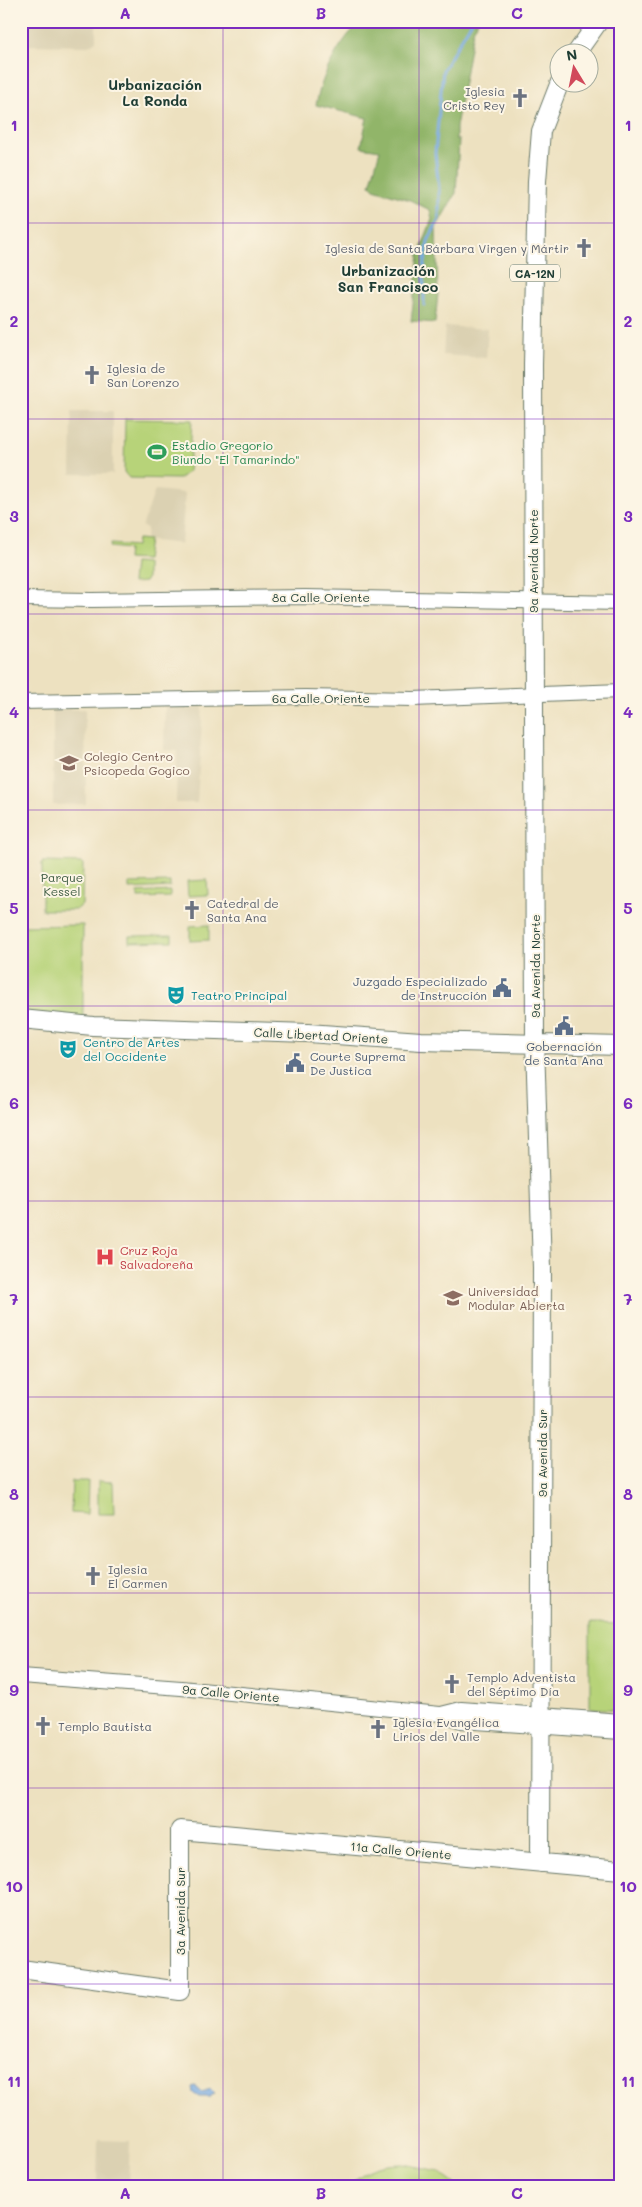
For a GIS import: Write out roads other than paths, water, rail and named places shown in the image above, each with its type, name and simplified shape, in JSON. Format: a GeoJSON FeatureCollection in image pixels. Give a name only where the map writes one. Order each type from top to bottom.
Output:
{"type":"FeatureCollection","features":[{"type":"Feature","properties":{"kind":"main road"},"geometry":{"type":"LineString","coordinates":[[584,42],[599,21]]}},
{"type":"Feature","properties":{"kind":"main road","name":"9a Avenida Norte"},"geometry":{"type":"LineString","coordinates":[[535,1043],[536,804],[533,694],[533,365],[537,181],[541,131],[556,92]]}},
{"type":"Feature","properties":{"kind":"main road","name":"Calle Libertad Oriente"},"geometry":{"type":"LineString","coordinates":[[21,1019],[92,1026],[308,1033],[421,1041],[621,1046]]}},
{"type":"Feature","properties":{"kind":"main road","name":"9a Avenida Sur"},"geometry":{"type":"LineString","coordinates":[[535,1043],[542,1268],[540,1863]]}},
{"type":"Feature","properties":{"kind":"main road","name":"11a Calle Oriente"},"geometry":{"type":"LineString","coordinates":[[180,1830],[621,1870]]}},
{"type":"Feature","properties":{"kind":"main road","name":"3a Avenida Sur"},"geometry":{"type":"LineString","coordinates":[[21,1969],[180,1991],[180,1830]]}},
{"type":"Feature","properties":{"kind":"street","name":"8a Calle Oriente"},"geometry":{"type":"LineString","coordinates":[[21,599],[315,597],[621,603]]}},
{"type":"Feature","properties":{"kind":"street","name":"6a Calle Oriente"},"geometry":{"type":"LineString","coordinates":[[21,702],[305,697],[413,699],[621,691]]}},
{"type":"Feature","properties":{"kind":"street","name":"9a Calle Oriente"},"geometry":{"type":"LineString","coordinates":[[21,1676],[201,1690],[440,1714],[461,1709],[621,1732]]}},
{"type":"Feature","properties":{"kind":"street","name":"9a Calle Oriente"},"geometry":{"type":"LineString","coordinates":[[540,1720],[621,1721]]}},
{"type":"Feature","properties":{"kind":"water"},"geometry":{"type":"Polygon","coordinates":[[[195,2086],[202,2092],[210,2089],[215,2093],[210,2097],[199,2097],[193,2093],[192,2087],[195,2086]]]}},
{"type":"Feature","properties":{"kind":"waterway"},"geometry":{"type":"LineString","coordinates":[[424,305],[424,269],[428,241],[439,219],[439,188],[435,153],[443,70],[472,21]]}},
{"type":"Feature","properties":{"kind":"place","name":"Iglesia Cristo Rey"},"geometry":{"type":"Point","coordinates":[520,98]}},
{"type":"Feature","properties":{"kind":"place","name":"Iglesia de Santa Bárbara Virgen y Mártir"},"geometry":{"type":"Point","coordinates":[584,248]}},
{"type":"Feature","properties":{"kind":"place","name":"Iglesia de San Lorenzo"},"geometry":{"type":"Point","coordinates":[92,375]}},
{"type":"Feature","properties":{"kind":"place","name":"Estadio Gregorio Biundo \"El Tamarindo\""},"geometry":{"type":"Point","coordinates":[157,452]}},
{"type":"Feature","properties":{"kind":"place","name":"Colegio Centro Psicopeda Gogico"},"geometry":{"type":"Point","coordinates":[69,763]}},
{"type":"Feature","properties":{"kind":"place","name":"Catedral de Santa Ana"},"geometry":{"type":"Point","coordinates":[192,910]}},
{"type":"Feature","properties":{"kind":"place","name":"Juzgado Especializado de Instrucción"},"geometry":{"type":"Point","coordinates":[502,988]}},
{"type":"Feature","properties":{"kind":"place","name":"Teatro Principal"},"geometry":{"type":"Point","coordinates":[176,995]}},
{"type":"Feature","properties":{"kind":"place","name":"Gobernación de Santa Ana"},"geometry":{"type":"Point","coordinates":[564,1026]}},
{"type":"Feature","properties":{"kind":"place","name":"Centro de Artes del Occidente"},"geometry":{"type":"Point","coordinates":[68,1049]}},
{"type":"Feature","properties":{"kind":"place","name":"Courte Suprema De Justica"},"geometry":{"type":"Point","coordinates":[295,1063]}},
{"type":"Feature","properties":{"kind":"place","name":"Cruz Roja Salvadoreña"},"geometry":{"type":"Point","coordinates":[105,1257]}},
{"type":"Feature","properties":{"kind":"place","name":"Universidad Modular Abierta"},"geometry":{"type":"Point","coordinates":[453,1298]}},
{"type":"Feature","properties":{"kind":"place","name":"Iglesia El Carmen"},"geometry":{"type":"Point","coordinates":[93,1576]}},
{"type":"Feature","properties":{"kind":"place","name":"Templo Adventista del Séptimo Día"},"geometry":{"type":"Point","coordinates":[452,1684]}},
{"type":"Feature","properties":{"kind":"place","name":"Templo Bautista"},"geometry":{"type":"Point","coordinates":[43,1726]}},
{"type":"Feature","properties":{"kind":"place","name":"Iglesia Evangélica Lirios del Valle"},"geometry":{"type":"Point","coordinates":[378,1729]}},
{"type":"Feature","properties":{"kind":"district","name":"Urbanización La Ronda"},"geometry":{"type":"Point","coordinates":[155,92]}},
{"type":"Feature","properties":{"kind":"district","name":"Urbanización San Francisco"},"geometry":{"type":"Point","coordinates":[388,278]}},
{"type":"Feature","properties":{"kind":"park label","name":"Parque Kessel"},"geometry":{"type":"Point","coordinates":[62,884]}}]}
